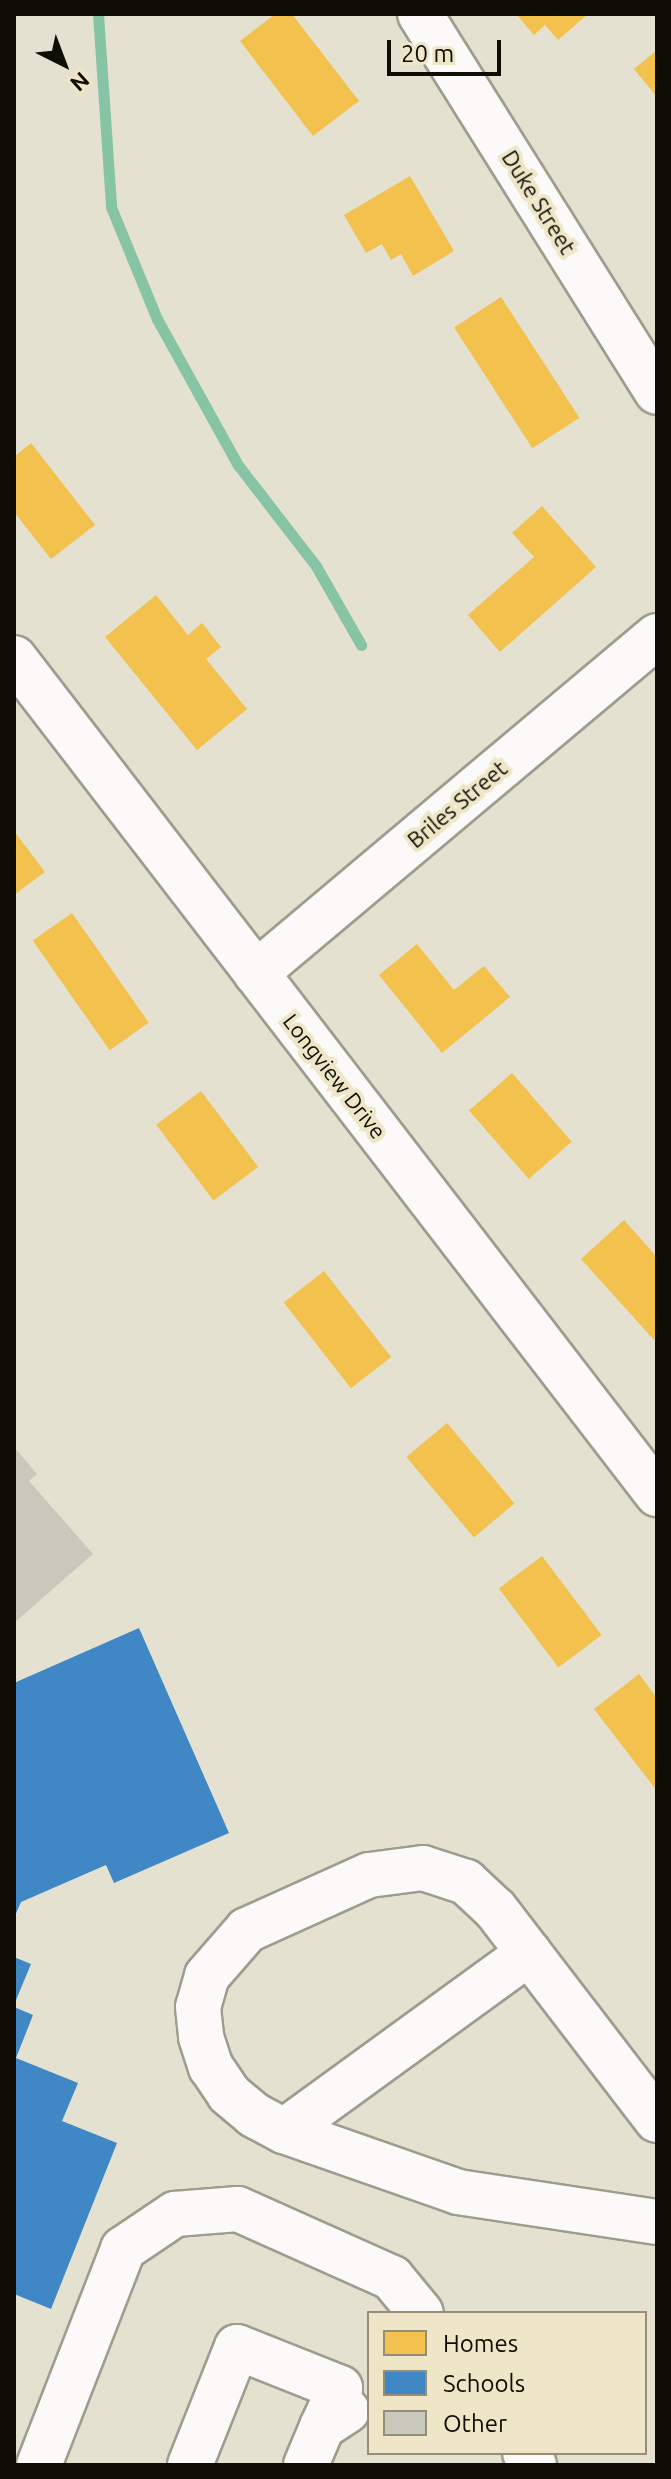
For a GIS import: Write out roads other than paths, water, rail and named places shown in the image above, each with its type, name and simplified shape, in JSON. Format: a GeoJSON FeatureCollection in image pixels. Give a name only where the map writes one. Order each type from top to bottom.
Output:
{"type":"FeatureCollection","features":[{"type":"Feature","properties":{"kind":"street","name":"Duke Street"},"geometry":{"type":"LineString","coordinates":[[420,14],[657,392]]}},
{"type":"Feature","properties":{"kind":"street","name":"Briles Street"},"geometry":{"type":"LineString","coordinates":[[256,973],[657,636]]}},
{"type":"Feature","properties":{"kind":"street","name":"Longview Drive"},"geometry":{"type":"LineString","coordinates":[[14,658],[657,1494]]}},
{"type":"Feature","properties":{"kind":"street"},"geometry":{"type":"LineString","coordinates":[[657,2120],[495,1909],[466,1882],[423,1868],[369,1875],[247,1930],[207,1976],[198,2007],[201,2037],[211,2067],[229,2094],[254,2115],[284,2131],[458,2192],[657,2222]]}},
{"type":"Feature","properties":{"kind":"street"},"geometry":{"type":"LineString","coordinates":[[284,2131],[529,1953]]}},
{"type":"Feature","properties":{"kind":"street"},"geometry":{"type":"LineString","coordinates":[[39,2465],[123,2249],[175,2214],[238,2209],[392,2278],[419,2311]]}},
{"type":"Feature","properties":{"kind":"street"},"geometry":{"type":"LineString","coordinates":[[190,2465],[237,2347],[340,2388],[314,2446]]}},
{"type":"Feature","properties":{"kind":"street"},"geometry":{"type":"LineString","coordinates":[[314,2446],[367,2398]]}},
{"type":"Feature","properties":{"kind":"waterway"},"geometry":{"type":"LineString","coordinates":[[98,14],[111,207],[157,319],[238,465],[316,566],[361,645]]}}]}
